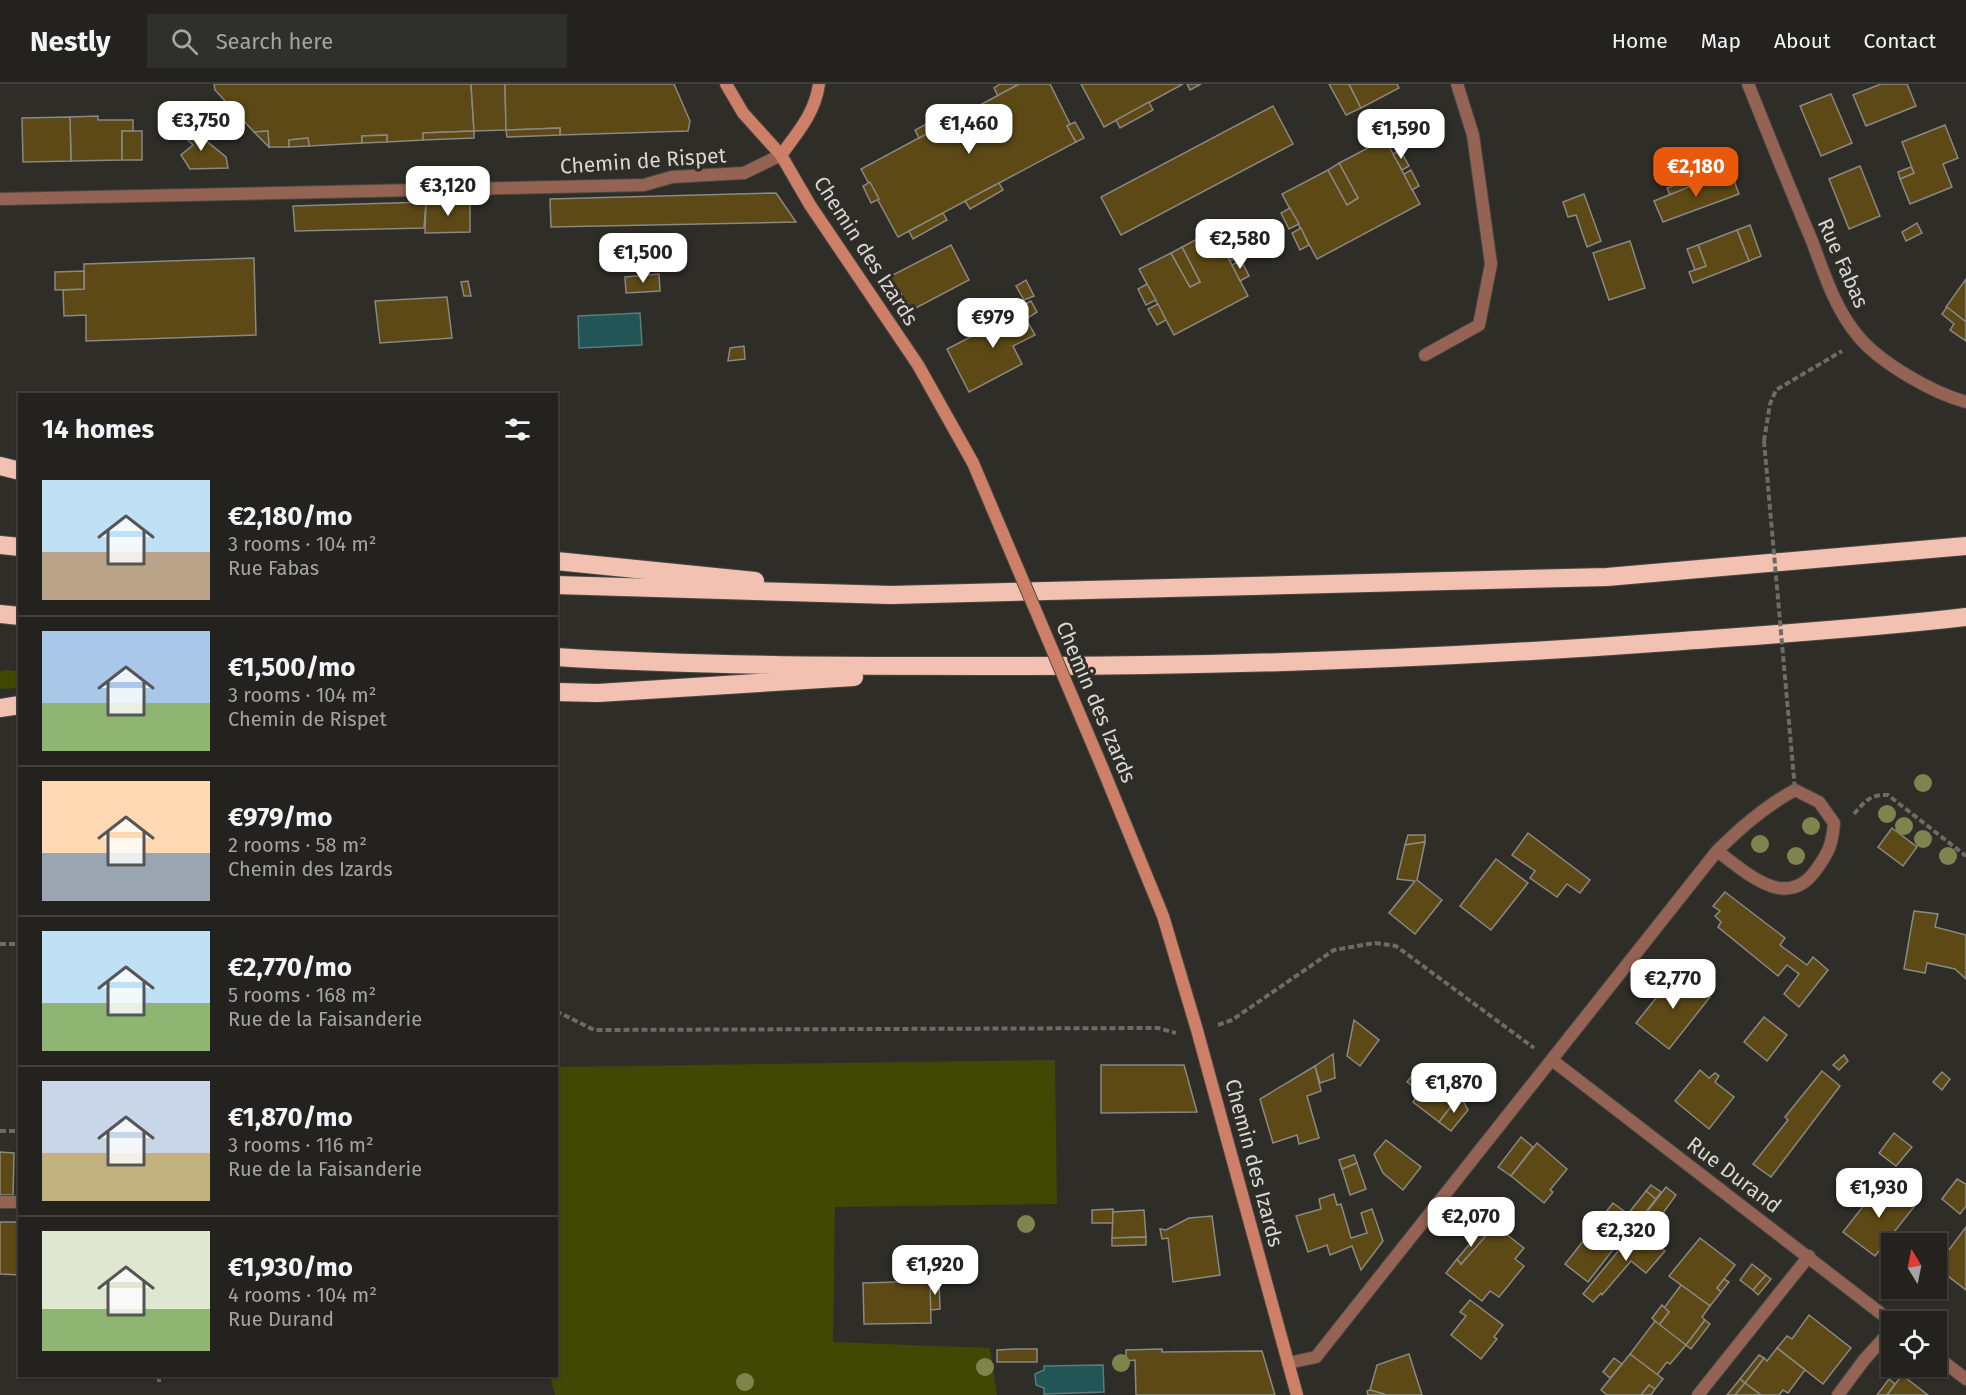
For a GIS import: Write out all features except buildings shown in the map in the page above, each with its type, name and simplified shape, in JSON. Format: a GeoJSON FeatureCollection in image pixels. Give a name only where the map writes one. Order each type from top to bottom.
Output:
{"type":"FeatureCollection","features":[{"type":"Feature","properties":{"kind":"highway"},"geometry":{"type":"LineString","coordinates":[[0,466],[18,470]]}},
{"type":"Feature","properties":{"kind":"highway"},"geometry":{"type":"LineString","coordinates":[[0,545],[18,547]]}},
{"type":"Feature","properties":{"kind":"highway"},"geometry":{"type":"LineString","coordinates":[[558,585],[891,595],[1607,577],[1966,546]]}},
{"type":"Feature","properties":{"kind":"highway"},"geometry":{"type":"LineString","coordinates":[[558,561],[891,595]]}},
{"type":"Feature","properties":{"kind":"highway"},"geometry":{"type":"LineString","coordinates":[[0,614],[18,616]]}},
{"type":"Feature","properties":{"kind":"highway"},"geometry":{"type":"LineString","coordinates":[[558,657],[810,666],[1186,666],[1372,660],[1640,644],[1888,626],[1966,617]]}},
{"type":"Feature","properties":{"kind":"highway"},"geometry":{"type":"LineString","coordinates":[[558,692],[598,693],[1014,666]]}},
{"type":"Feature","properties":{"kind":"highway"},"geometry":{"type":"LineString","coordinates":[[0,708],[18,705]]}},
{"type":"Feature","properties":{"kind":"street","name":"Chemin des Izards"},"geometry":{"type":"LineString","coordinates":[[726,84],[743,113],[781,156],[810,205],[918,365],[973,463],[1163,916],[1197,1030],[1297,1395]]}},
{"type":"Feature","properties":{"kind":"street"},"geometry":{"type":"LineString","coordinates":[[781,156],[808,119],[816,103],[819,84]]}},
{"type":"Feature","properties":{"kind":"street"},"geometry":{"type":"LineString","coordinates":[[1425,355],[1479,325],[1491,264],[1473,135],[1457,84]]}},
{"type":"Feature","properties":{"kind":"street","name":"Rue Fabas"},"geometry":{"type":"LineString","coordinates":[[1748,84],[1832,292],[1850,326],[1860,339],[1897,368],[1953,399],[1966,402]]}},
{"type":"Feature","properties":{"kind":"street","name":"Chemin de Rispet"},"geometry":{"type":"LineString","coordinates":[[0,199],[644,185],[672,177],[744,173],[781,156]]}},
{"type":"Feature","properties":{"kind":"street"},"geometry":{"type":"LineString","coordinates":[[1288,1363],[1316,1357],[1717,851],[1743,825],[1775,801],[1795,790],[1819,802],[1834,823],[1832,847],[1809,880],[1791,889],[1758,882],[1717,851]]}},
{"type":"Feature","properties":{"kind":"street","name":"Rue Durand"},"geometry":{"type":"LineString","coordinates":[[1552,1060],[1881,1313]]}},
{"type":"Feature","properties":{"kind":"street"},"geometry":{"type":"LineString","coordinates":[[0,1202],[18,1202]]}},
{"type":"Feature","properties":{"kind":"street"},"geometry":{"type":"LineString","coordinates":[[1698,1395],[1809,1256]]}},
{"type":"Feature","properties":{"kind":"street"},"geometry":{"type":"LineString","coordinates":[[1838,1395],[1881,1341]]}},
{"type":"Feature","properties":{"kind":"street"},"geometry":{"type":"LineString","coordinates":[[1947,1364],[1966,1379]]}},
{"type":"Feature","properties":{"kind":"path"},"geometry":{"type":"LineString","coordinates":[[1795,790],[1764,441],[1770,405],[1776,390],[1847,349]]}},
{"type":"Feature","properties":{"kind":"path"},"geometry":{"type":"LineString","coordinates":[[1834,823],[1851,817],[1867,799],[1876,794],[1888,795],[1966,856]]}},
{"type":"Feature","properties":{"kind":"path"},"geometry":{"type":"LineString","coordinates":[[1212,1027],[1232,1020],[1334,950],[1375,943],[1396,946],[1552,1060]]}},
{"type":"Feature","properties":{"kind":"path"},"geometry":{"type":"LineString","coordinates":[[0,944],[18,944]]}},
{"type":"Feature","properties":{"kind":"path"},"geometry":{"type":"LineString","coordinates":[[558,1012],[594,1030],[1158,1028],[1181,1034]]}},
{"type":"Feature","properties":{"kind":"path"},"geometry":{"type":"LineString","coordinates":[[0,1131],[18,1131]]}},
{"type":"Feature","properties":{"kind":"path"},"geometry":{"type":"LineString","coordinates":[[159,1377],[159,1382]]}},
{"type":"Feature","properties":{"kind":"green space"},"geometry":{"type":"Polygon","coordinates":[[[3,670],[18,671],[18,688],[0,689],[0,672],[3,670]]]}},
{"type":"Feature","properties":{"kind":"green space"},"geometry":{"type":"Polygon","coordinates":[[[1055,1060],[1057,1204],[835,1207],[833,1342],[990,1348],[997,1395],[555,1395],[550,1377],[558,1377],[558,1067],[1055,1060]]]}},
{"type":"Feature","properties":{"kind":"water"},"geometry":{"type":"Polygon","coordinates":[[[640,313],[642,345],[579,348],[578,316],[640,313]]]}},
{"type":"Feature","properties":{"kind":"water"},"geometry":{"type":"Polygon","coordinates":[[[1103,1365],[1104,1392],[1044,1394],[1044,1388],[1036,1385],[1035,1374],[1044,1370],[1044,1366],[1103,1365]]]}}]}
